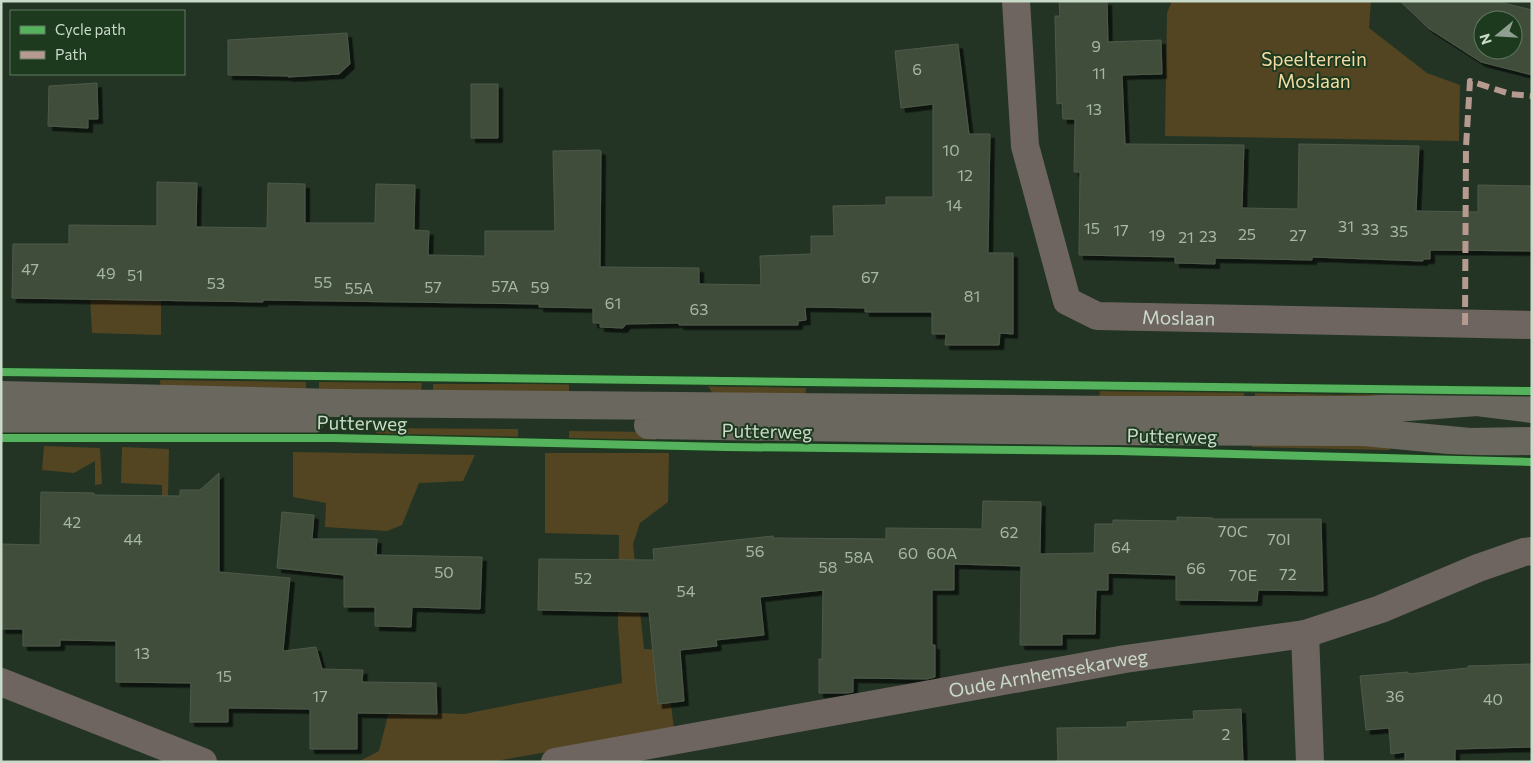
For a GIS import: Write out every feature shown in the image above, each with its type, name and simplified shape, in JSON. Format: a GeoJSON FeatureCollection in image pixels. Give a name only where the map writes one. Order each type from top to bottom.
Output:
{"type":"FeatureCollection","features":[{"type":"Feature","properties":{"kind":"main road","name":"Putterweg"},"geometry":{"type":"LineString","coordinates":[[1,395],[336,403],[1116,410],[1366,410],[1477,402],[1532,409]]}},
{"type":"Feature","properties":{"kind":"main road","name":"Putterweg"},"geometry":{"type":"LineString","coordinates":[[1,420],[333,421],[1072,431],[1364,432],[1470,442],[1532,441]]}},
{"type":"Feature","properties":{"kind":"street","name":"Moslaan"},"geometry":{"type":"LineString","coordinates":[[1003,1],[1019,68]]}},
{"type":"Feature","properties":{"kind":"street","name":"Moslaan"},"geometry":{"type":"LineString","coordinates":[[1016,1],[1025,146],[1067,301],[1097,316],[1532,325]]}},
{"type":"Feature","properties":{"kind":"street","name":"Oude Arnhemsekarweg"},"geometry":{"type":"LineString","coordinates":[[555,762],[1125,659],[1305,634],[1381,609],[1478,568],[1532,551]]}},
{"type":"Feature","properties":{"kind":"street"},"geometry":{"type":"LineString","coordinates":[[1305,634],[1310,762]]}},
{"type":"Feature","properties":{"kind":"street"},"geometry":{"type":"LineString","coordinates":[[1,682],[203,762]]}},
{"type":"Feature","properties":{"kind":"green space","name":"Speelterrein Moslaan"},"geometry":{"type":"Polygon","coordinates":[[[1172,1],[1371,1],[1369,28],[1427,73],[1460,85],[1459,141],[1165,136],[1167,13],[1172,1]]]}},
{"type":"Feature","properties":{"kind":"green space"},"geometry":{"type":"Polygon","coordinates":[[[90,296],[161,300],[161,335],[92,333],[90,296]]]}},
{"type":"Feature","properties":{"kind":"green space"},"geometry":{"type":"Polygon","coordinates":[[[160,380],[306,382],[306,390],[161,389],[160,380]]]}},
{"type":"Feature","properties":{"kind":"green space"},"geometry":{"type":"Polygon","coordinates":[[[319,382],[422,383],[421,391],[319,390],[319,382]]]}},
{"type":"Feature","properties":{"kind":"green space"},"geometry":{"type":"Polygon","coordinates":[[[433,384],[569,384],[569,392],[433,391],[433,384]]]}},
{"type":"Feature","properties":{"kind":"green space"},"geometry":{"type":"Polygon","coordinates":[[[708,386],[806,388],[805,395],[713,394],[708,386]]]}},
{"type":"Feature","properties":{"kind":"green space"},"geometry":{"type":"Polygon","coordinates":[[[1100,391],[1244,392],[1244,401],[1099,398],[1100,391]]]}},
{"type":"Feature","properties":{"kind":"green space"},"geometry":{"type":"Polygon","coordinates":[[[1391,392],[1392,398],[1255,400],[1255,393],[1341,395],[1391,392]]]}},
{"type":"Feature","properties":{"kind":"green space"},"geometry":{"type":"Polygon","coordinates":[[[376,428],[518,429],[518,437],[376,436],[376,428]]]}},
{"type":"Feature","properties":{"kind":"green space"},"geometry":{"type":"Polygon","coordinates":[[[569,431],[655,432],[656,440],[569,439],[569,431]]]}},
{"type":"Feature","properties":{"kind":"green space"},"geometry":{"type":"Polygon","coordinates":[[[1252,440],[1388,446],[1390,450],[1252,447],[1252,440]]]}},
{"type":"Feature","properties":{"kind":"green space"},"geometry":{"type":"Polygon","coordinates":[[[44,446],[100,448],[102,484],[95,485],[95,461],[74,473],[42,470],[44,446]]]}},
{"type":"Feature","properties":{"kind":"green space"},"geometry":{"type":"Polygon","coordinates":[[[122,447],[169,449],[166,593],[161,586],[162,485],[121,483],[122,447]]]}},
{"type":"Feature","properties":{"kind":"green space"},"geometry":{"type":"Polygon","coordinates":[[[293,452],[475,455],[463,481],[419,483],[402,525],[387,531],[325,527],[326,503],[293,497],[293,452]]]}},
{"type":"Feature","properties":{"kind":"green space"},"geometry":{"type":"Polygon","coordinates":[[[545,453],[669,453],[668,502],[640,523],[633,544],[644,649],[665,650],[674,730],[490,762],[358,762],[379,751],[389,711],[464,714],[622,683],[618,625],[619,535],[545,533],[545,453]]]}},
{"type":"Feature","properties":{"kind":"building"},"geometry":{"type":"Polygon","coordinates":[[[1059,1],[1107,1],[1108,42],[1161,40],[1162,74],[1122,75],[1125,144],[1244,145],[1242,208],[1298,209],[1299,144],[1419,146],[1416,211],[1478,212],[1478,185],[1532,186],[1532,251],[1430,250],[1430,259],[1423,259],[1423,261],[1312,257],[1312,260],[1215,258],[1215,264],[1175,263],[1175,257],[1079,255],[1080,172],[1074,172],[1075,119],[1063,119],[1062,103],[1057,104],[1055,16],[1060,16],[1059,1]]]}},
{"type":"Feature","properties":{"kind":"building"},"geometry":{"type":"Polygon","coordinates":[[[1400,1],[1495,1],[1532,10],[1532,75],[1478,60],[1523,60],[1523,10],[1473,10],[1473,57],[1428,28],[1400,1]]]}},
{"type":"Feature","properties":{"kind":"building"},"geometry":{"type":"Polygon","coordinates":[[[347,33],[350,64],[339,74],[288,77],[228,75],[228,40],[347,33]]]}},
{"type":"Feature","properties":{"kind":"building"},"geometry":{"type":"Polygon","coordinates":[[[958,44],[969,134],[990,134],[988,253],[1013,253],[1013,334],[1000,333],[999,345],[945,345],[946,334],[932,334],[932,312],[865,312],[865,308],[805,307],[806,320],[798,321],[798,325],[679,325],[679,323],[626,324],[623,328],[600,327],[600,323],[593,323],[593,308],[539,307],[539,304],[12,298],[13,244],[69,244],[69,225],[157,226],[157,182],[197,183],[196,227],[267,228],[268,183],[305,184],[305,223],[375,223],[376,184],[415,185],[414,230],[429,231],[428,255],[485,256],[485,231],[555,231],[553,151],[599,150],[601,151],[600,267],[699,268],[699,284],[761,285],[760,256],[811,254],[811,236],[834,236],[833,206],[886,205],[886,197],[933,197],[933,104],[901,108],[895,51],[958,44]]]}},
{"type":"Feature","properties":{"kind":"building"},"geometry":{"type":"Polygon","coordinates":[[[97,83],[98,119],[88,119],[88,128],[48,126],[49,86],[97,83]]]}},
{"type":"Feature","properties":{"kind":"building"},"geometry":{"type":"Polygon","coordinates":[[[471,84],[498,84],[498,138],[471,138],[471,84]]]}},
{"type":"Feature","properties":{"kind":"building"},"geometry":{"type":"Polygon","coordinates":[[[219,473],[219,572],[290,578],[283,651],[316,647],[322,669],[363,670],[362,682],[436,683],[437,714],[357,713],[357,749],[310,749],[310,709],[228,708],[228,722],[190,722],[191,683],[116,682],[116,641],[60,640],[60,646],[23,646],[23,629],[1,629],[1,544],[40,545],[41,492],[180,496],[180,490],[200,490],[219,473]]]}},
{"type":"Feature","properties":{"kind":"building"},"geometry":{"type":"Polygon","coordinates":[[[983,501],[1041,502],[1040,554],[1094,553],[1095,524],[1113,524],[1113,520],[1177,521],[1177,517],[1212,519],[1321,519],[1323,591],[1258,590],[1257,601],[1176,600],[1176,575],[1108,573],[1108,590],[1096,590],[1095,634],[1062,634],[1062,645],[1020,645],[1021,566],[954,564],[954,590],[932,590],[932,645],[935,645],[935,677],[927,679],[853,678],[853,692],[819,693],[819,659],[822,659],[823,590],[760,597],[764,635],[716,640],[717,646],[680,650],[684,701],[658,704],[649,612],[538,610],[539,559],[654,560],[653,549],[773,536],[773,538],[886,539],[886,528],[982,529],[983,501]]]}},
{"type":"Feature","properties":{"kind":"building"},"geometry":{"type":"Polygon","coordinates":[[[282,512],[314,515],[312,539],[377,539],[376,555],[482,557],[480,609],[412,607],[411,627],[375,626],[375,607],[344,607],[344,575],[277,568],[282,512]]]}},
{"type":"Feature","properties":{"kind":"building"},"geometry":{"type":"Polygon","coordinates":[[[1532,664],[1532,747],[1455,749],[1455,762],[1405,762],[1405,752],[1391,754],[1389,728],[1366,730],[1360,676],[1408,672],[1408,674],[1468,668],[1468,666],[1532,664]]]}},
{"type":"Feature","properties":{"kind":"building"},"geometry":{"type":"Polygon","coordinates":[[[1241,709],[1243,762],[1058,762],[1057,728],[1127,727],[1127,722],[1194,719],[1193,711],[1241,709]]]}},
{"type":"Feature","properties":{"kind":"marked path"},"geometry":{"type":"LineString","coordinates":[[1465,325],[1466,147],[1470,81],[1510,94],[1532,96]]}},
{"type":"Feature","properties":{"kind":"cycle path"},"geometry":{"type":"LineString","coordinates":[[1,372],[1532,391]]}},
{"type":"Feature","properties":{"kind":"cycle path"},"geometry":{"type":"LineString","coordinates":[[1,438],[334,438],[726,447],[1118,451],[1532,462]]}}]}
